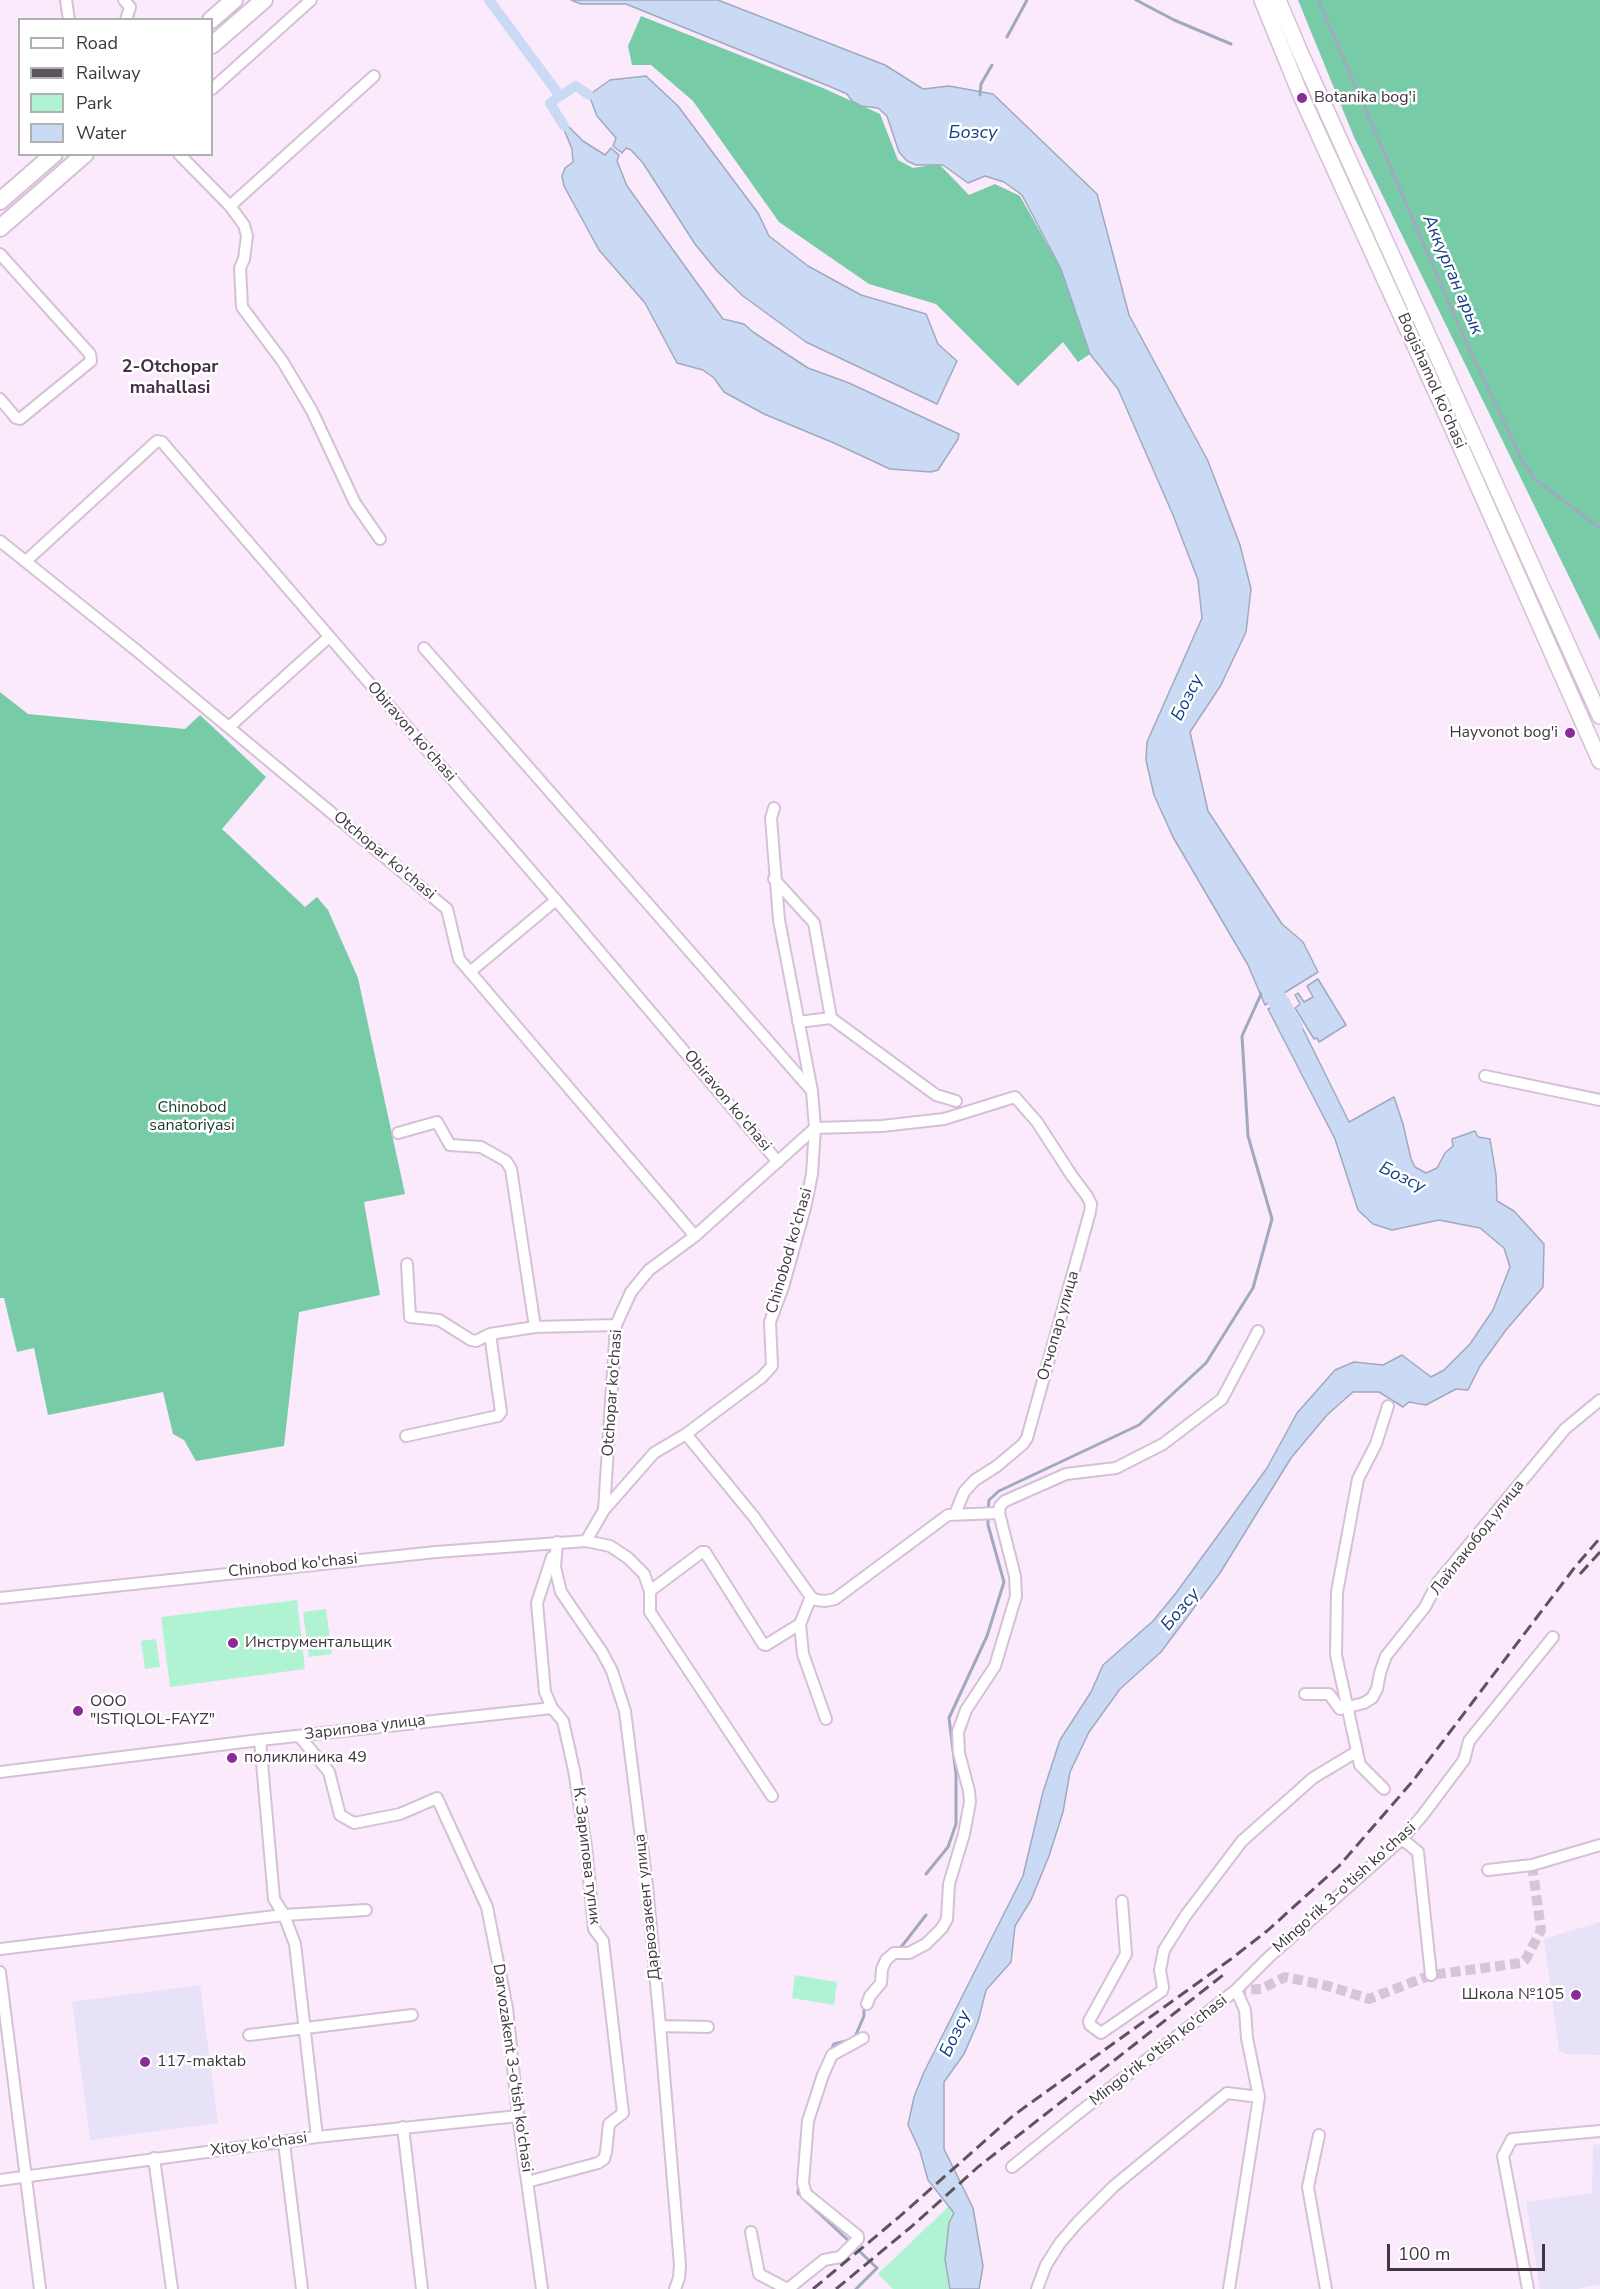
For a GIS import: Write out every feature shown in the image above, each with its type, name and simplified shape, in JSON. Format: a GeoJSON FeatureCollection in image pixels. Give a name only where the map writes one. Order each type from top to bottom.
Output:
{"type":"FeatureCollection","features":[{"type":"Feature","properties":{"kind":"main road"},"geometry":{"type":"LineString","coordinates":[[213,18],[234,0]]}},
{"type":"Feature","properties":{"kind":"main road"},"geometry":{"type":"LineString","coordinates":[[213,44],[264,0]]}},
{"type":"Feature","properties":{"kind":"main road","name":"Bogishamol ko'chasi"},"geometry":{"type":"LineString","coordinates":[[1262,0],[1302,98],[1447,416],[1600,761]]}},
{"type":"Feature","properties":{"kind":"main road","name":"Bogishamol ko'chasi"},"geometry":{"type":"LineString","coordinates":[[1278,0],[1299,52],[1600,716]]}},
{"type":"Feature","properties":{"kind":"main road"},"geometry":{"type":"LineString","coordinates":[[0,201],[52,156]]}},
{"type":"Feature","properties":{"kind":"main road"},"geometry":{"type":"LineString","coordinates":[[0,228],[83,156]]}},
{"type":"Feature","properties":{"kind":"main road"},"geometry":{"type":"LineString","coordinates":[[1342,187],[1347,178],[1357,180]]}},
{"type":"Feature","properties":{"kind":"main road"},"geometry":{"type":"LineString","coordinates":[[13,189],[27,205]]}},
{"type":"Feature","properties":{"kind":"main road"},"geometry":{"type":"LineString","coordinates":[[1447,416],[1456,417],[1462,409]]}},
{"type":"Feature","properties":{"kind":"street"},"geometry":{"type":"LineString","coordinates":[[66,0],[69,18]]}},
{"type":"Feature","properties":{"kind":"street"},"geometry":{"type":"LineString","coordinates":[[213,88],[311,0]]}},
{"type":"Feature","properties":{"kind":"street"},"geometry":{"type":"LineString","coordinates":[[127,18],[131,2]]}},
{"type":"Feature","properties":{"kind":"street"},"geometry":{"type":"LineString","coordinates":[[230,206],[374,76]]}},
{"type":"Feature","properties":{"kind":"street"},"geometry":{"type":"LineString","coordinates":[[181,156],[230,206],[244,225],[248,236],[244,260],[240,268],[242,307],[283,362],[306,401],[355,503],[380,538]]}},
{"type":"Feature","properties":{"kind":"street"},"geometry":{"type":"LineString","coordinates":[[0,254],[90,354],[91,361],[20,419],[16,418],[0,399]]}},
{"type":"Feature","properties":{"kind":"street","name":"Obiravon ko'chasi"},"geometry":{"type":"LineString","coordinates":[[26,561],[157,441],[162,442],[778,1162]]}},
{"type":"Feature","properties":{"kind":"street","name":"Otchopar ko'chasi"},"geometry":{"type":"LineString","coordinates":[[0,541],[229,727],[447,909],[459,959],[694,1236]]}},
{"type":"Feature","properties":{"kind":"street"},"geometry":{"type":"LineString","coordinates":[[229,727],[329,637]]}},
{"type":"Feature","properties":{"kind":"street"},"geometry":{"type":"LineString","coordinates":[[424,648],[812,1091]]}},
{"type":"Feature","properties":{"kind":"street","name":"Chinobod ko'chasi"},"geometry":{"type":"LineString","coordinates":[[604,1510],[654,1453],[686,1434],[770,1370],[770,1322],[783,1287],[805,1208],[812,1174],[815,1128],[812,1091],[778,920],[771,818],[774,808]]}},
{"type":"Feature","properties":{"kind":"street"},"geometry":{"type":"LineString","coordinates":[[774,879],[814,923],[831,1018],[928,1090],[956,1101]]}},
{"type":"Feature","properties":{"kind":"street"},"geometry":{"type":"LineString","coordinates":[[470,972],[556,900]]}},
{"type":"Feature","properties":{"kind":"street"},"geometry":{"type":"LineString","coordinates":[[798,1022],[831,1018]]}},
{"type":"Feature","properties":{"kind":"street"},"geometry":{"type":"LineString","coordinates":[[1485,1076],[1600,1100]]}},
{"type":"Feature","properties":{"kind":"street","name":"Отчопар улица"},"geometry":{"type":"LineString","coordinates":[[815,1128],[882,1126],[944,1119],[1015,1097],[1037,1122],[1091,1204],[1027,1438],[997,1466],[975,1480],[964,1492],[955,1514]]}},
{"type":"Feature","properties":{"kind":"street"},"geometry":{"type":"LineString","coordinates":[[398,1133],[437,1122],[450,1145],[481,1148],[506,1161],[511,1169],[535,1327]]}},
{"type":"Feature","properties":{"kind":"street","name":"Otchopar ko'chasi"},"geometry":{"type":"LineString","coordinates":[[586,1540],[604,1510],[616,1325],[631,1292],[649,1269],[694,1236],[815,1128]]}},
{"type":"Feature","properties":{"kind":"street"},"geometry":{"type":"LineString","coordinates":[[407,1264],[410,1317],[439,1320],[476,1341],[490,1334],[535,1327],[616,1325]]}},
{"type":"Feature","properties":{"kind":"street"},"geometry":{"type":"LineString","coordinates":[[867,2004],[870,1996],[881,1983],[882,1969],[886,1960],[894,1953],[912,1952],[926,1944],[942,1928],[947,1919],[950,1884],[970,1802],[959,1753],[958,1732],[966,1710],[995,1666],[1016,1596],[1015,1576],[1004,1538],[999,1513],[1000,1506],[1005,1501],[1066,1474],[1116,1468],[1163,1444],[1222,1399],[1258,1331]]}},
{"type":"Feature","properties":{"kind":"street"},"geometry":{"type":"LineString","coordinates":[[406,1436],[498,1416],[501,1412],[490,1334]]}},
{"type":"Feature","properties":{"kind":"street","name":"Лайлакобод улица"},"geometry":{"type":"LineString","coordinates":[[1348,1708],[1372,1698],[1377,1689],[1386,1656],[1425,1607],[1438,1582],[1565,1429],[1600,1400]]}},
{"type":"Feature","properties":{"kind":"street"},"geometry":{"type":"LineString","coordinates":[[1384,1789],[1360,1765],[1336,1655],[1337,1592],[1358,1479],[1376,1444],[1388,1406]]}},
{"type":"Feature","properties":{"kind":"street"},"geometry":{"type":"LineString","coordinates":[[686,1434],[754,1517],[811,1597],[825,1601],[834,1599],[948,1515],[999,1513]]}},
{"type":"Feature","properties":{"kind":"street"},"geometry":{"type":"LineString","coordinates":[[586,1540],[610,1546],[628,1558],[644,1574],[650,1591],[650,1612],[772,1796]]}},
{"type":"Feature","properties":{"kind":"street","name":"Chinobod ko'chasi"},"geometry":{"type":"LineString","coordinates":[[0,1598],[318,1563],[586,1540]]}},
{"type":"Feature","properties":{"kind":"street","name":"К. Зарипова тупик"},"geometry":{"type":"LineString","coordinates":[[527,2182],[598,2163],[604,2159],[609,2124],[623,2113],[603,1941],[594,1929],[586,1846],[574,1770],[563,1721],[552,1708],[545,1692],[537,1603],[557,1542]]}},
{"type":"Feature","properties":{"kind":"street","name":"Дарвозакент улица"},"geometry":{"type":"LineString","coordinates":[[557,1542],[555,1568],[561,1592],[607,1662],[620,1690],[626,1711],[647,1886],[660,2026],[680,2265],[675,2289]]}},
{"type":"Feature","properties":{"kind":"street"},"geometry":{"type":"LineString","coordinates":[[650,1591],[705,1552],[765,1645],[800,1624]]}},
{"type":"Feature","properties":{"kind":"street"},"geometry":{"type":"LineString","coordinates":[[811,1597],[800,1624],[803,1654],[826,1719]]}},
{"type":"Feature","properties":{"kind":"street","name":"Mingo'rik 3-o'tish ko'chasi"},"geometry":{"type":"LineString","coordinates":[[1236,1990],[1286,1942],[1402,1839],[1464,1760],[1469,1741],[1553,1637]]}},
{"type":"Feature","properties":{"kind":"street"},"geometry":{"type":"LineString","coordinates":[[1305,1694],[1329,1694],[1340,1709],[1348,1708]]}},
{"type":"Feature","properties":{"kind":"street","name":"Зарипова улица"},"geometry":{"type":"LineString","coordinates":[[0,1772],[411,1722],[552,1708]]}},
{"type":"Feature","properties":{"kind":"street","name":"Darvozakent 3-o'tish ko'chasi"},"geometry":{"type":"LineString","coordinates":[[300,1737],[329,1772],[340,1815],[354,1823],[400,1814],[437,1798],[487,1907],[507,2008],[518,2116],[542,2289]]}},
{"type":"Feature","properties":{"kind":"street"},"geometry":{"type":"LineString","coordinates":[[260,1740],[274,1899],[284,1915],[295,1944],[317,2137]]}},
{"type":"Feature","properties":{"kind":"street"},"geometry":{"type":"LineString","coordinates":[[1122,1901],[1126,1954],[1089,2021],[1090,2025],[1101,2033],[1162,1991],[1160,1970],[1164,1950],[1186,1916],[1242,1841],[1313,1778],[1356,1752]]}},
{"type":"Feature","properties":{"kind":"street"},"geometry":{"type":"LineString","coordinates":[[1402,1839],[1419,1855],[1431,1974]]}},
{"type":"Feature","properties":{"kind":"street"},"geometry":{"type":"LineString","coordinates":[[1488,1870],[1532,1865],[1600,1845]]}},
{"type":"Feature","properties":{"kind":"street"},"geometry":{"type":"LineString","coordinates":[[0,1948],[284,1915],[366,1911]]}},
{"type":"Feature","properties":{"kind":"street"},"geometry":{"type":"LineString","coordinates":[[0,1972],[40,2289]]}},
{"type":"Feature","properties":{"kind":"street","name":"Mingo'rik o'tish ko'chasi"},"geometry":{"type":"LineString","coordinates":[[1012,2167],[1236,1990],[1245,2010],[1247,2038],[1259,2097],[1229,2289]]}},
{"type":"Feature","properties":{"kind":"street"},"geometry":{"type":"LineString","coordinates":[[249,2035],[412,2015]]}},
{"type":"Feature","properties":{"kind":"street"},"geometry":{"type":"LineString","coordinates":[[660,2026],[708,2027]]}},
{"type":"Feature","properties":{"kind":"street"},"geometry":{"type":"LineString","coordinates":[[751,2232],[759,2274],[787,2289],[824,2260],[840,2257],[858,2239],[858,2236],[806,2194],[803,2182],[808,2121],[823,2074],[832,2055],[863,2038]]}},
{"type":"Feature","properties":{"kind":"street"},"geometry":{"type":"LineString","coordinates":[[1037,2289],[1046,2265],[1060,2243],[1114,2186],[1227,2093],[1259,2097]]}},
{"type":"Feature","properties":{"kind":"street","name":"Xitoy ko'chasi"},"geometry":{"type":"LineString","coordinates":[[0,2180],[317,2137],[518,2116]]}},
{"type":"Feature","properties":{"kind":"street"},"geometry":{"type":"LineString","coordinates":[[403,2127],[422,2289]]}},
{"type":"Feature","properties":{"kind":"street"},"geometry":{"type":"LineString","coordinates":[[1528,2289],[1503,2156],[1512,2139],[1600,2131]]}},
{"type":"Feature","properties":{"kind":"street"},"geometry":{"type":"LineString","coordinates":[[1318,2135],[1308,2187],[1326,2289]]}},
{"type":"Feature","properties":{"kind":"street"},"geometry":{"type":"LineString","coordinates":[[284,2143],[302,2289]]}},
{"type":"Feature","properties":{"kind":"street"},"geometry":{"type":"LineString","coordinates":[[154,2158],[172,2289]]}},
{"type":"Feature","properties":{"kind":"shaded area","name":"Школа №105"},"geometry":{"type":"Polygon","coordinates":[[[1600,1922],[1600,2055],[1565,2054],[1559,2051],[1544,1939],[1600,1922]]]}},
{"type":"Feature","properties":{"kind":"shaded area","name":"117-maktab"},"geometry":{"type":"Polygon","coordinates":[[[200,1985],[218,2123],[90,2140],[72,2002],[200,1985]]]}},
{"type":"Feature","properties":{"kind":"shaded area"},"geometry":{"type":"Polygon","coordinates":[[[1600,2144],[1600,2284],[1577,2289],[1540,2289],[1526,2202],[1592,2193],[1593,2145],[1600,2144]]]}},
{"type":"Feature","properties":{"kind":"green space"},"geometry":{"type":"Polygon","coordinates":[[[1298,0],[1600,0],[1600,640],[1354,137],[1298,0]]]}},
{"type":"Feature","properties":{"kind":"green space"},"geometry":{"type":"Polygon","coordinates":[[[641,16],[823,88],[880,114],[898,160],[913,168],[939,164],[969,195],[995,184],[1020,196],[1061,269],[1090,354],[1078,362],[1063,342],[1018,386],[936,304],[869,284],[779,222],[693,101],[651,65],[632,65],[628,46],[641,16]]]}},
{"type":"Feature","properties":{"kind":"green space","name":"Chinobod sanatoriyasi"},"geometry":{"type":"Polygon","coordinates":[[[0,692],[28,714],[185,729],[200,715],[266,777],[222,829],[305,907],[317,897],[328,910],[358,978],[405,1194],[364,1202],[380,1295],[299,1312],[284,1446],[196,1461],[184,1440],[173,1434],[163,1392],[48,1415],[34,1348],[17,1352],[4,1298],[0,1298],[0,692]]]}},
{"type":"Feature","properties":{"kind":"green space","name":"Инструментальщик"},"geometry":{"type":"Polygon","coordinates":[[[297,1600],[305,1669],[170,1687],[161,1617],[297,1600]]]}},
{"type":"Feature","properties":{"kind":"green space"},"geometry":{"type":"Polygon","coordinates":[[[326,1609],[332,1654],[309,1657],[303,1612],[326,1609]]]}},
{"type":"Feature","properties":{"kind":"green space"},"geometry":{"type":"Polygon","coordinates":[[[156,1639],[160,1667],[145,1669],[141,1641],[156,1639]]]}},
{"type":"Feature","properties":{"kind":"green space"},"geometry":{"type":"Polygon","coordinates":[[[795,1975],[837,1982],[834,2005],[792,1998],[795,1975]]]}},
{"type":"Feature","properties":{"kind":"green space"},"geometry":{"type":"Polygon","coordinates":[[[949,2206],[954,2213],[949,2223],[945,2259],[950,2289],[893,2289],[878,2274],[949,2206]]]}},
{"type":"Feature","properties":{"kind":"water","name":"Бозсу"},"geometry":{"type":"Polygon","coordinates":[[[571,0],[718,0],[885,65],[923,89],[949,86],[993,94],[1097,194],[1129,315],[1208,461],[1240,545],[1251,589],[1246,632],[1221,685],[1190,732],[1208,811],[1282,924],[1303,942],[1318,972],[1265,1005],[1248,965],[1173,837],[1154,795],[1146,760],[1147,742],[1202,618],[1198,580],[1173,515],[1118,389],[1090,354],[1061,269],[1022,195],[1004,182],[985,176],[968,183],[943,165],[916,165],[907,161],[899,152],[887,116],[878,108],[861,106],[852,101],[847,94],[831,87],[626,4],[581,4],[571,0]]]}},
{"type":"Feature","properties":{"kind":"water"},"geometry":{"type":"Polygon","coordinates":[[[646,76],[678,106],[758,213],[769,236],[808,266],[861,295],[926,314],[938,344],[957,361],[937,404],[806,342],[743,296],[717,271],[695,244],[643,163],[631,150],[626,148],[622,153],[613,146],[616,138],[597,116],[589,95],[610,80],[646,76]]]}},
{"type":"Feature","properties":{"kind":"water"},"geometry":{"type":"Polygon","coordinates":[[[564,126],[568,126],[583,141],[605,155],[611,148],[619,155],[617,161],[627,186],[723,319],[744,324],[808,368],[849,383],[959,434],[938,470],[931,472],[890,469],[764,414],[724,392],[714,378],[703,370],[677,363],[645,303],[599,250],[564,186],[562,176],[565,168],[573,162],[572,149],[564,126]]]}},
{"type":"Feature","properties":{"kind":"water"},"geometry":{"type":"Polygon","coordinates":[[[1318,979],[1346,1025],[1319,1042],[1317,1038],[1314,1039],[1295,1008],[1300,1004],[1295,995],[1298,993],[1304,1002],[1313,997],[1307,986],[1318,979]]]}},
{"type":"Feature","properties":{"kind":"water","name":"Бозсу"},"geometry":{"type":"Polygon","coordinates":[[[1288,999],[1349,1122],[1394,1097],[1411,1159],[1415,1167],[1426,1173],[1437,1168],[1445,1153],[1453,1146],[1452,1139],[1475,1131],[1478,1137],[1490,1139],[1496,1175],[1497,1201],[1514,1211],[1544,1244],[1543,1287],[1506,1330],[1480,1366],[1468,1390],[1456,1389],[1426,1405],[1409,1402],[1403,1407],[1379,1392],[1353,1392],[1327,1415],[1291,1458],[1220,1573],[1161,1652],[1120,1689],[1089,1732],[1070,1772],[1063,1812],[1049,1856],[1031,1900],[1015,1926],[1011,1962],[986,1990],[978,2022],[964,2054],[944,2082],[944,2149],[973,2208],[983,2266],[979,2289],[950,2289],[945,2259],[949,2223],[954,2213],[928,2180],[920,2151],[908,2125],[914,2097],[924,2072],[1023,1876],[1043,1792],[1060,1740],[1091,1692],[1103,1665],[1153,1621],[1176,1593],[1267,1468],[1297,1413],[1335,1370],[1354,1362],[1383,1365],[1402,1355],[1431,1377],[1444,1370],[1470,1344],[1493,1310],[1510,1267],[1504,1248],[1480,1228],[1439,1220],[1392,1230],[1373,1224],[1358,1210],[1335,1139],[1268,1009],[1288,999]]]}},
{"type":"Feature","properties":{"kind":"waterway"},"geometry":{"type":"LineString","coordinates":[[489,0],[560,96],[550,103],[564,126]]}},
{"type":"Feature","properties":{"kind":"waterway","name":"Аккурган арык"},"geometry":{"type":"LineString","coordinates":[[1007,37],[1027,0]]}},
{"type":"Feature","properties":{"kind":"waterway","name":"Аккурган арык"},"geometry":{"type":"LineString","coordinates":[[1136,0],[1174,20],[1231,44]]}},
{"type":"Feature","properties":{"kind":"waterway","name":"Аккурган арык"},"geometry":{"type":"LineString","coordinates":[[1319,2],[1466,342],[1524,464],[1536,480],[1600,528]]}},
{"type":"Feature","properties":{"kind":"waterway","name":"Аккурган арык"},"geometry":{"type":"LineString","coordinates":[[980,95],[981,84],[992,65]]}},
{"type":"Feature","properties":{"kind":"waterway"},"geometry":{"type":"LineString","coordinates":[[560,96],[576,86],[589,95]]}},
{"type":"Feature","properties":{"kind":"waterway","name":"Бозсу"},"geometry":{"type":"LineString","coordinates":[[1266,973],[1267,982],[1293,1027]]}},
{"type":"Feature","properties":{"kind":"waterway"},"geometry":{"type":"LineString","coordinates":[[988,1510],[989,1500],[999,1491],[1139,1425],[1206,1363],[1253,1288],[1272,1219],[1248,1136],[1242,1036],[1262,992]]}},
{"type":"Feature","properties":{"kind":"waterway"},"geometry":{"type":"LineString","coordinates":[[926,1874],[948,1847],[956,1824],[956,1774],[949,1718],[987,1636],[1004,1582],[988,1525],[988,1517]]}},
{"type":"Feature","properties":{"kind":"waterway"},"geometry":{"type":"LineString","coordinates":[[896,1949],[902,1946],[926,1915]]}},
{"type":"Feature","properties":{"kind":"waterway"},"geometry":{"type":"LineString","coordinates":[[830,2052],[834,2044],[854,2039],[864,2016],[864,2005]]}},
{"type":"Feature","properties":{"kind":"waterway"},"geometry":{"type":"LineString","coordinates":[[812,2092],[818,2073]]}},
{"type":"Feature","properties":{"kind":"waterway"},"geometry":{"type":"LineString","coordinates":[[799,2185],[798,2193],[803,2197]]}},
{"type":"Feature","properties":{"kind":"waterway"},"geometry":{"type":"LineString","coordinates":[[807,2202],[851,2243]]}},
{"type":"Feature","properties":{"kind":"waterway"},"geometry":{"type":"LineString","coordinates":[[855,2247],[877,2268],[856,2289]]}},
{"type":"Feature","properties":{"kind":"tunnel"},"geometry":{"type":"LineString","coordinates":[[1236,1990],[1261,1989],[1285,1977],[1328,1986],[1369,1999],[1431,1975],[1521,1963],[1526,1959],[1541,1930],[1532,1865]]}},
{"type":"Feature","properties":{"kind":"railway"},"geometry":{"type":"LineString","coordinates":[[813,2289],[899,2217],[1014,2115],[1231,1959],[1267,1931],[1339,1866],[1412,1782],[1575,1567],[1600,1538]]}},
{"type":"Feature","properties":{"kind":"railway"},"geometry":{"type":"LineString","coordinates":[[1580,1574],[1600,1552]]}},
{"type":"Feature","properties":{"kind":"railway"},"geometry":{"type":"LineString","coordinates":[[836,2289],[911,2227],[978,2167],[1227,1972]]}},
{"type":"Feature","properties":{"kind":"place","name":"Botanika bog'i"},"geometry":{"type":"Point","coordinates":[1302,98]}},
{"type":"Feature","properties":{"kind":"place","name":"Hayvonot bog'i"},"geometry":{"type":"Point","coordinates":[1570,733]}},
{"type":"Feature","properties":{"kind":"place","name":"Инструментальщик"},"geometry":{"type":"Point","coordinates":[233,1643]}},
{"type":"Feature","properties":{"kind":"place","name":"ООО \"ISTIQLOL-FAYZ\""},"geometry":{"type":"Point","coordinates":[78,1711]}},
{"type":"Feature","properties":{"kind":"place","name":"поликлиника 49"},"geometry":{"type":"Point","coordinates":[232,1758]}},
{"type":"Feature","properties":{"kind":"place","name":"Школа №105"},"geometry":{"type":"Point","coordinates":[1576,1995]}},
{"type":"Feature","properties":{"kind":"place","name":"117-maktab"},"geometry":{"type":"Point","coordinates":[145,2062]}},
{"type":"Feature","properties":{"kind":"district","name":"2-Otchopar mahallasi"},"geometry":{"type":"Point","coordinates":[170,378]}}]}
